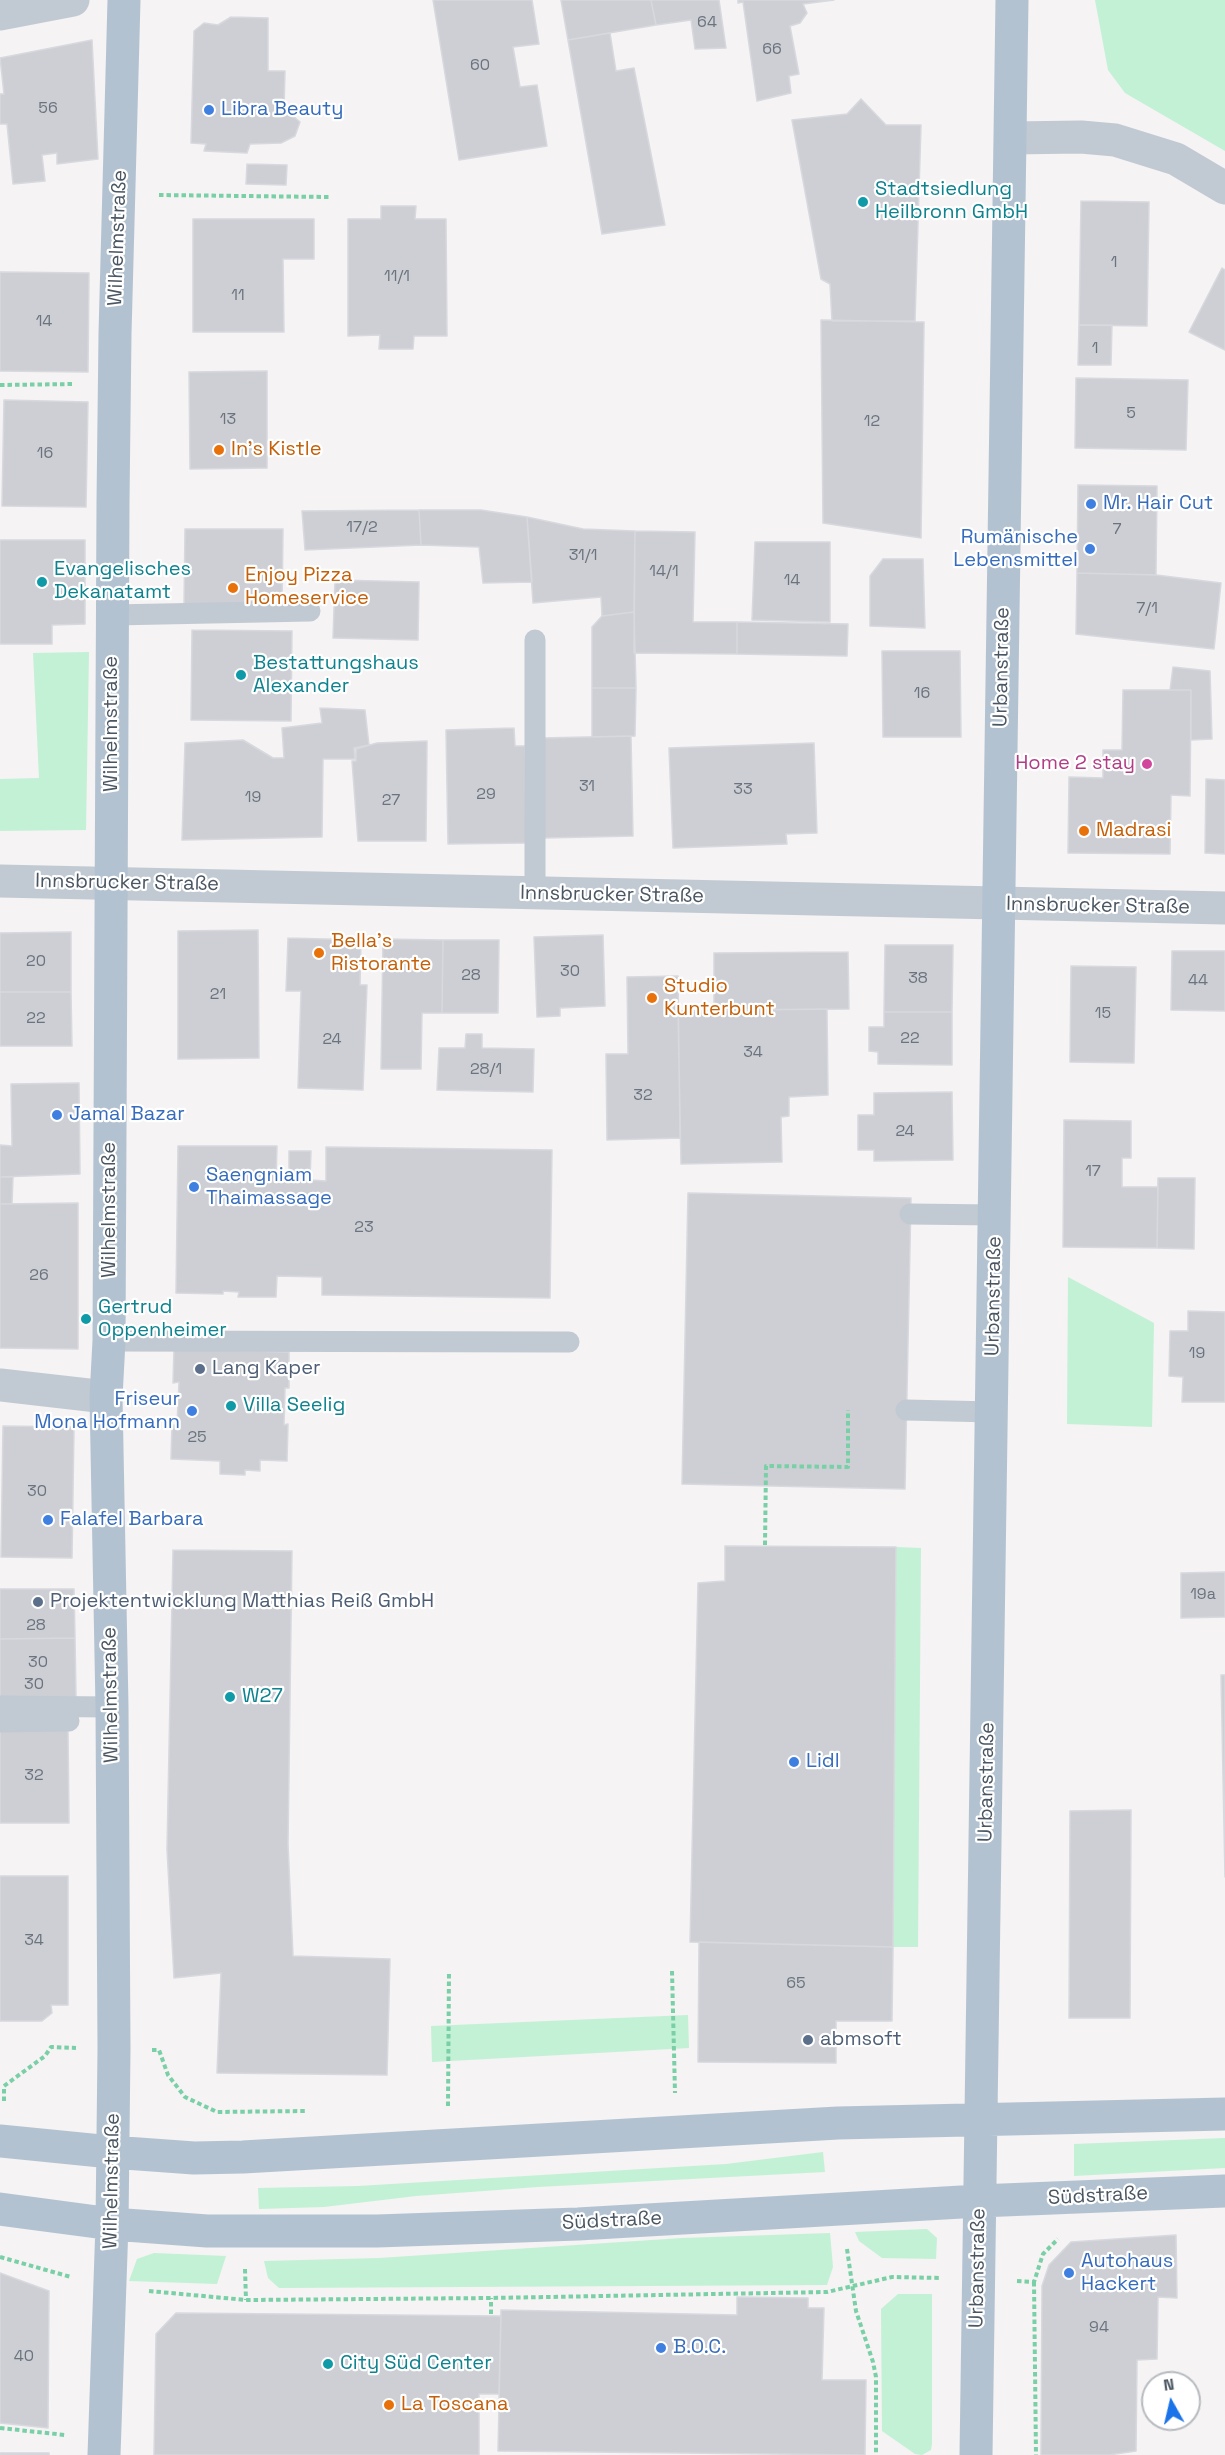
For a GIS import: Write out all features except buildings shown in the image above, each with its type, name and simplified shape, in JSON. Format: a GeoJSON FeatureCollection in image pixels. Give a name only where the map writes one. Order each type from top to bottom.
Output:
{"type":"FeatureCollection","features":[{"type":"Feature","properties":{"kind":"main road","name":"Wilhelmstraße"},"geometry":{"type":"LineString","coordinates":[[104,2447],[112,2224],[111,2152],[114,2049],[112,1714],[106,1397],[109,1341],[115,383],[124,0]]}},
{"type":"Feature","properties":{"kind":"main road","name":"Urbanstraße"},"geometry":{"type":"LineString","coordinates":[[976,2455],[1012,0]]}},
{"type":"Feature","properties":{"kind":"main road"},"geometry":{"type":"LineString","coordinates":[[2,2141],[194,2158],[243,2157],[827,2124],[1225,2114]]}},
{"type":"Feature","properties":{"kind":"main road","name":"Südstraße"},"geometry":{"type":"LineString","coordinates":[[1,2209],[112,2224],[207,2231],[389,2230],[578,2224],[979,2201],[1225,2191]]}},
{"type":"Feature","properties":{"kind":"street"},"geometry":{"type":"LineString","coordinates":[[0,14],[73,0]]}},
{"type":"Feature","properties":{"kind":"street"},"geometry":{"type":"LineString","coordinates":[[1011,138],[1080,137],[1115,140],[1176,159],[1225,188]]}},
{"type":"Feature","properties":{"kind":"street","name":"Innsbrucker Straße"},"geometry":{"type":"LineString","coordinates":[[0,881],[1225,908]]}},
{"type":"Feature","properties":{"kind":"street"},"geometry":{"type":"LineString","coordinates":[[0,1385],[106,1397]]}},
{"type":"Feature","properties":{"kind":"lane"},"geometry":{"type":"LineString","coordinates":[[113,615],[310,611]]}},
{"type":"Feature","properties":{"kind":"lane"},"geometry":{"type":"LineString","coordinates":[[535,640],[535,893]]}},
{"type":"Feature","properties":{"kind":"lane"},"geometry":{"type":"LineString","coordinates":[[910,1214],[995,1215]]}},
{"type":"Feature","properties":{"kind":"lane"},"geometry":{"type":"LineString","coordinates":[[109,1341],[569,1342]]}},
{"type":"Feature","properties":{"kind":"lane"},"geometry":{"type":"LineString","coordinates":[[906,1410],[993,1412]]}},
{"type":"Feature","properties":{"kind":"lane"},"geometry":{"type":"LineString","coordinates":[[0,1706],[112,1714]]}},
{"type":"Feature","properties":{"kind":"lane"},"geometry":{"type":"LineString","coordinates":[[0,1722],[112,1714]]}},
{"type":"Feature","properties":{"kind":"path"},"geometry":{"type":"LineString","coordinates":[[119,195],[329,197]]}},
{"type":"Feature","properties":{"kind":"path"},"geometry":{"type":"LineString","coordinates":[[0,385],[115,383]]}},
{"type":"Feature","properties":{"kind":"path"},"geometry":{"type":"LineString","coordinates":[[765,1545],[766,1466],[848,1467],[848,1410]]}},
{"type":"Feature","properties":{"kind":"path"},"geometry":{"type":"LineString","coordinates":[[672,1971],[675,2099]]}},
{"type":"Feature","properties":{"kind":"path"},"geometry":{"type":"LineString","coordinates":[[437,2109],[448,2109],[449,1972]]}},
{"type":"Feature","properties":{"kind":"path"},"geometry":{"type":"LineString","coordinates":[[2,2141],[4,2086],[39,2061],[51,2047],[159,2050],[168,2075],[185,2097],[217,2112],[311,2111]]}},
{"type":"Feature","properties":{"kind":"path"},"geometry":{"type":"LineString","coordinates":[[1,2209],[1,2257],[110,2288],[246,2300],[827,2292],[852,2286]]}},
{"type":"Feature","properties":{"kind":"path"},"geometry":{"type":"LineString","coordinates":[[847,2249],[856,2311],[876,2377],[876,2455]]}},
{"type":"Feature","properties":{"kind":"path"},"geometry":{"type":"LineString","coordinates":[[1034,2282],[1036,2455]]}},
{"type":"Feature","properties":{"kind":"path"},"geometry":{"type":"LineString","coordinates":[[490,2314],[491,2298]]}},
{"type":"Feature","properties":{"kind":"path"},"geometry":{"type":"LineString","coordinates":[[0,2428],[104,2447]]}},
{"type":"Feature","properties":{"kind":"green space"},"geometry":{"type":"Polygon","coordinates":[[[1095,0],[1225,0],[1225,151],[1125,93],[1108,70],[1095,0]]]}},
{"type":"Feature","properties":{"kind":"green space"},"geometry":{"type":"Polygon","coordinates":[[[89,652],[86,830],[0,831],[0,779],[39,778],[33,653],[89,652]]]}},
{"type":"Feature","properties":{"kind":"green space"},"geometry":{"type":"Polygon","coordinates":[[[1068,1277],[1154,1323],[1152,1427],[1067,1424],[1068,1277]]]}},
{"type":"Feature","properties":{"kind":"green space"},"geometry":{"type":"Polygon","coordinates":[[[896,1547],[921,1548],[918,1947],[893,1947],[896,1547]]]}},
{"type":"Feature","properties":{"kind":"green space"},"geometry":{"type":"Polygon","coordinates":[[[688,2015],[689,2048],[432,2062],[431,2026],[688,2015]]]}},
{"type":"Feature","properties":{"kind":"green space"},"geometry":{"type":"Polygon","coordinates":[[[1225,2138],[1225,2168],[1074,2176],[1074,2144],[1225,2138]]]}},
{"type":"Feature","properties":{"kind":"green space"},"geometry":{"type":"Polygon","coordinates":[[[823,2152],[825,2172],[538,2187],[416,2196],[324,2207],[259,2209],[258,2188],[358,2186],[726,2164],[823,2152]]]}},
{"type":"Feature","properties":{"kind":"green space"},"geometry":{"type":"Polygon","coordinates":[[[927,2229],[937,2238],[936,2259],[882,2258],[859,2241],[855,2232],[927,2229]]]}},
{"type":"Feature","properties":{"kind":"green space"},"geometry":{"type":"Polygon","coordinates":[[[830,2233],[833,2267],[827,2285],[279,2288],[268,2278],[264,2261],[379,2258],[682,2238],[830,2233]]]}},
{"type":"Feature","properties":{"kind":"green space"},"geometry":{"type":"Polygon","coordinates":[[[154,2253],[226,2256],[217,2284],[129,2281],[137,2259],[154,2253]]]}},
{"type":"Feature","properties":{"kind":"green space"},"geometry":{"type":"Polygon","coordinates":[[[898,2294],[932,2294],[932,2444],[931,2450],[922,2455],[915,2454],[882,2431],[881,2309],[898,2294]]]}},
{"type":"Feature","properties":{"kind":"place","name":"Libra Beauty"},"geometry":{"type":"Point","coordinates":[209,110]}},
{"type":"Feature","properties":{"kind":"place","name":"Stadtsiedlung Heilbronn GmbH"},"geometry":{"type":"Point","coordinates":[863,202]}},
{"type":"Feature","properties":{"kind":"place","name":"In's Kistle"},"geometry":{"type":"Point","coordinates":[219,450]}},
{"type":"Feature","properties":{"kind":"place","name":"Mr. Hair Cut"},"geometry":{"type":"Point","coordinates":[1091,504]}},
{"type":"Feature","properties":{"kind":"place","name":"Rumänische Lebensmittel"},"geometry":{"type":"Point","coordinates":[1090,549]}},
{"type":"Feature","properties":{"kind":"place","name":"Evangelisches Dekanatamt"},"geometry":{"type":"Point","coordinates":[42,582]}},
{"type":"Feature","properties":{"kind":"place","name":"Enjoy Pizza Homeservice"},"geometry":{"type":"Point","coordinates":[233,588]}},
{"type":"Feature","properties":{"kind":"place","name":"Bestattungshaus Alexander"},"geometry":{"type":"Point","coordinates":[241,675]}},
{"type":"Feature","properties":{"kind":"place","name":"Home 2 stay"},"geometry":{"type":"Point","coordinates":[1147,764]}},
{"type":"Feature","properties":{"kind":"place","name":"Madrasi"},"geometry":{"type":"Point","coordinates":[1084,831]}},
{"type":"Feature","properties":{"kind":"place","name":"Bella's Ristorante"},"geometry":{"type":"Point","coordinates":[319,953]}},
{"type":"Feature","properties":{"kind":"place","name":"Studio Kunterbunt"},"geometry":{"type":"Point","coordinates":[652,998]}},
{"type":"Feature","properties":{"kind":"place","name":"Jamal Bazar"},"geometry":{"type":"Point","coordinates":[57,1115]}},
{"type":"Feature","properties":{"kind":"place","name":"Saengniam Thaimassage"},"geometry":{"type":"Point","coordinates":[194,1187]}},
{"type":"Feature","properties":{"kind":"place","name":"Gertrud Oppenheimer"},"geometry":{"type":"Point","coordinates":[86,1319]}},
{"type":"Feature","properties":{"kind":"place","name":"Lang Kaper"},"geometry":{"type":"Point","coordinates":[200,1369]}},
{"type":"Feature","properties":{"kind":"place","name":"Villa Seelig"},"geometry":{"type":"Point","coordinates":[231,1406]}},
{"type":"Feature","properties":{"kind":"place","name":"Friseur Mona Hofmann"},"geometry":{"type":"Point","coordinates":[192,1411]}},
{"type":"Feature","properties":{"kind":"place","name":"Falafel Barbara"},"geometry":{"type":"Point","coordinates":[48,1520]}},
{"type":"Feature","properties":{"kind":"place","name":"Projektentwicklung Matthias Reiß GmbH"},"geometry":{"type":"Point","coordinates":[38,1602]}},
{"type":"Feature","properties":{"kind":"place","name":"W27"},"geometry":{"type":"Point","coordinates":[230,1697]}},
{"type":"Feature","properties":{"kind":"place","name":"Lidl"},"geometry":{"type":"Point","coordinates":[794,1762]}},
{"type":"Feature","properties":{"kind":"place","name":"abmsoft"},"geometry":{"type":"Point","coordinates":[808,2040]}},
{"type":"Feature","properties":{"kind":"place","name":"Autohaus Hackert"},"geometry":{"type":"Point","coordinates":[1069,2273]}},
{"type":"Feature","properties":{"kind":"place","name":"B.O.C."},"geometry":{"type":"Point","coordinates":[661,2348]}},
{"type":"Feature","properties":{"kind":"place","name":"City Süd Center"},"geometry":{"type":"Point","coordinates":[328,2364]}},
{"type":"Feature","properties":{"kind":"place","name":"La Toscana"},"geometry":{"type":"Point","coordinates":[389,2405]}}]}
